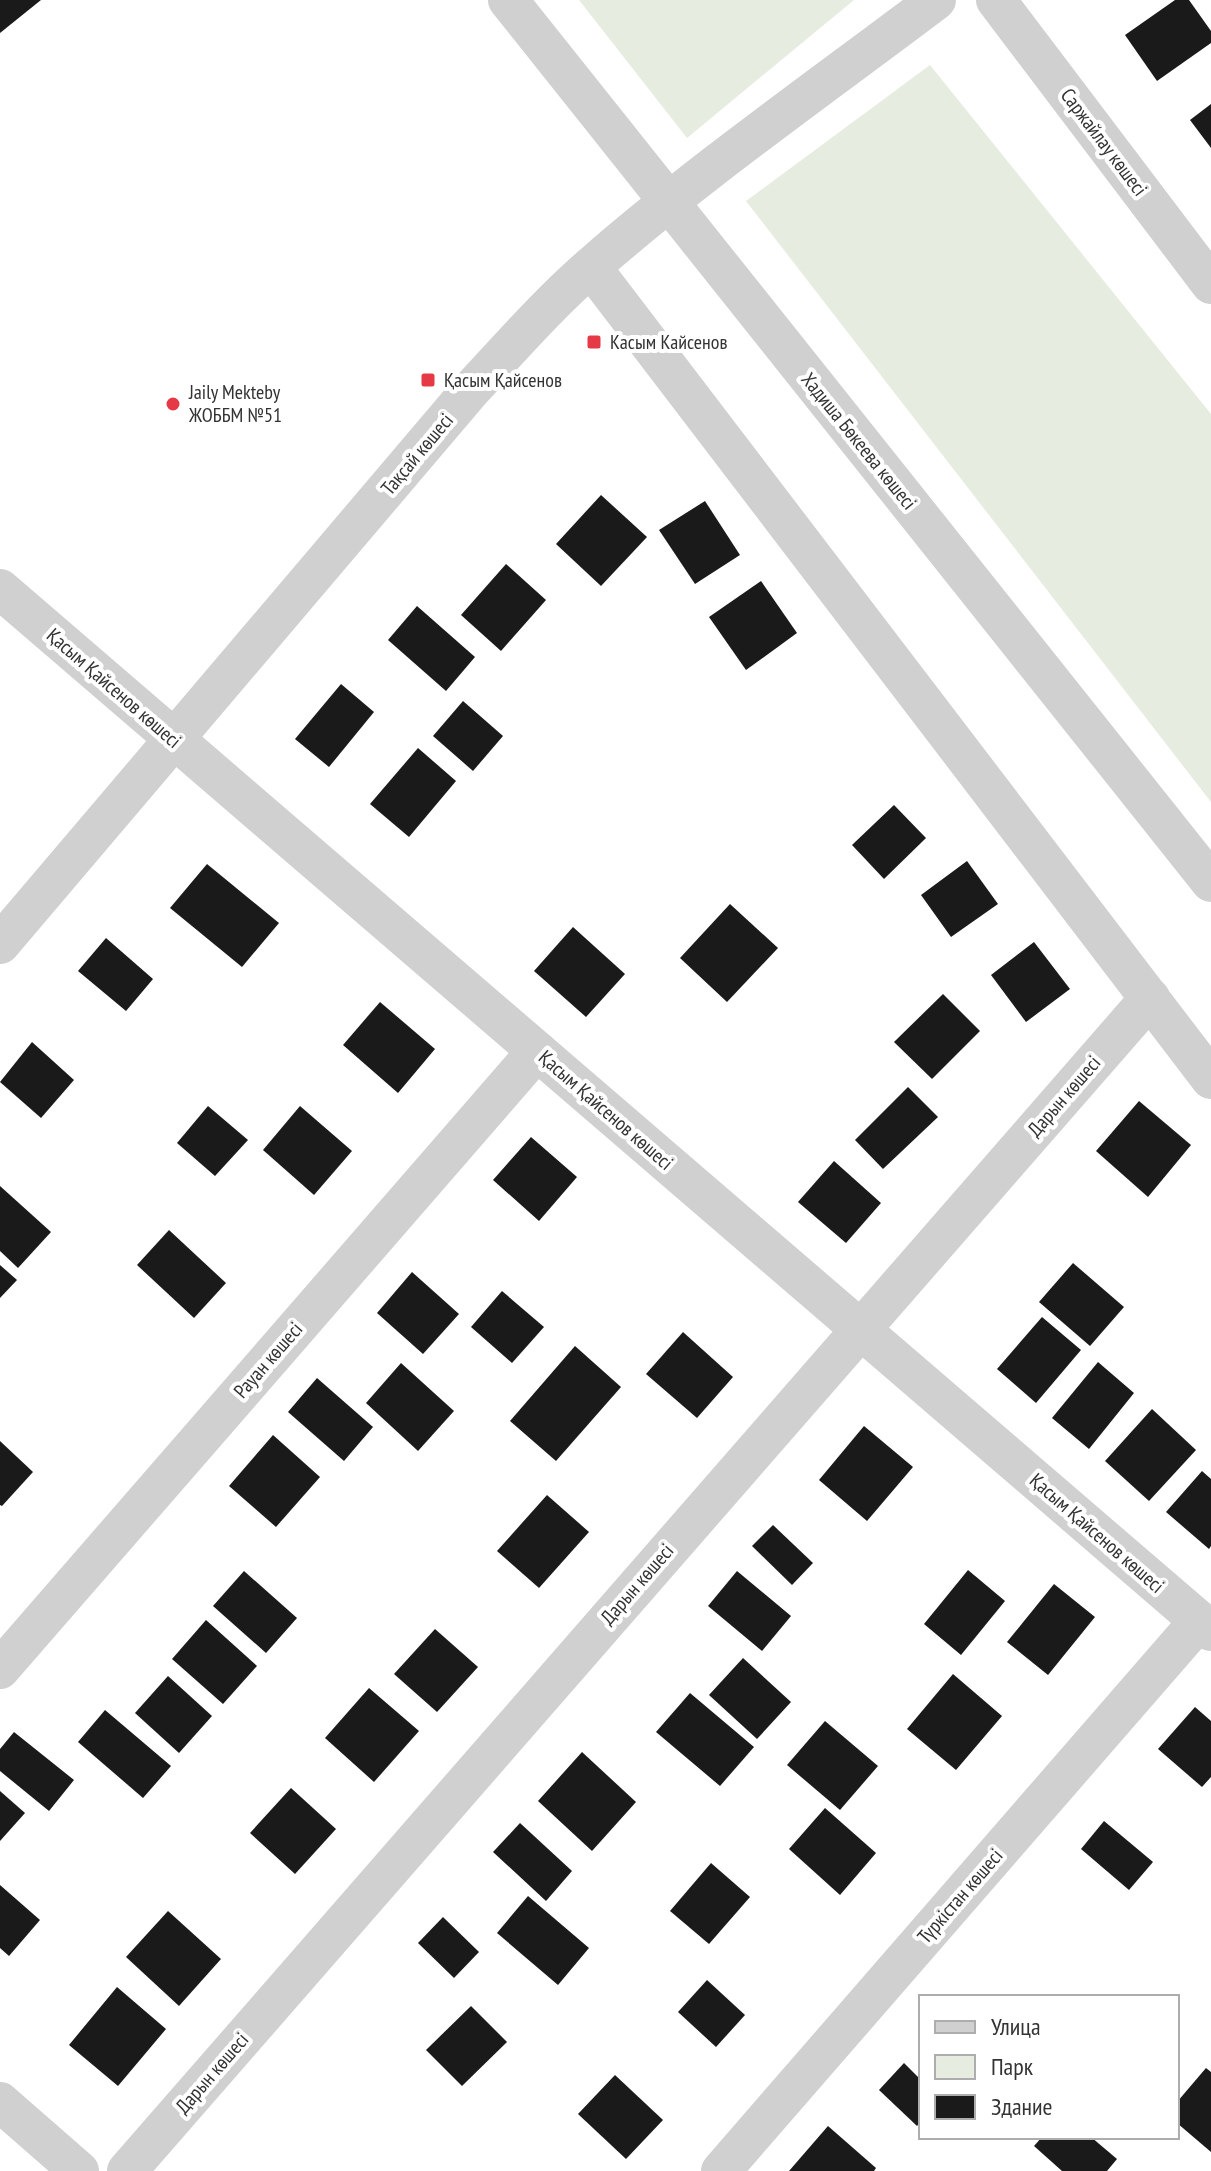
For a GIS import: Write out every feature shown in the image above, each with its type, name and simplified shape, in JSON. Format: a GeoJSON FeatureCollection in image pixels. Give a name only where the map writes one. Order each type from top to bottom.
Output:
{"type":"FeatureCollection","features":[{"type":"Feature","properties":{"kind":"street","name":"Хадиша Бөкеева көшесі"},"geometry":{"type":"LineString","coordinates":[[508,0],[1211,882]]}},
{"type":"Feature","properties":{"kind":"street","name":"Тақсай көшесі"},"geometry":{"type":"LineString","coordinates":[[0,944],[469,392],[523,333],[591,267],[669,202],[936,0]]}},
{"type":"Feature","properties":{"kind":"street","name":"Саржайлау көшесі"},"geometry":{"type":"LineString","coordinates":[[996,0],[1211,284]]}},
{"type":"Feature","properties":{"kind":"street"},"geometry":{"type":"LineString","coordinates":[[591,267],[1211,1079]]}},
{"type":"Feature","properties":{"kind":"street","name":"Қасым Қайсенов көшесі"},"geometry":{"type":"LineString","coordinates":[[0,589],[1205,1626]]}},
{"type":"Feature","properties":{"kind":"street","name":"Дарын көшесі"},"geometry":{"type":"LineString","coordinates":[[127,2171],[859,1328],[1150,998]]}},
{"type":"Feature","properties":{"kind":"street","name":"Рауан көшесі"},"geometry":{"type":"LineString","coordinates":[[0,1669],[537,1051]]}},
{"type":"Feature","properties":{"kind":"street","name":"Түркістан көшесі"},"geometry":{"type":"LineString","coordinates":[[721,2171],[1205,1626]]}},
{"type":"Feature","properties":{"kind":"street"},"geometry":{"type":"LineString","coordinates":[[0,2102],[79,2171]]}},
{"type":"Feature","properties":{"kind":"green space"},"geometry":{"type":"Polygon","coordinates":[[[579,0],[854,0],[687,138],[579,0]]]}},
{"type":"Feature","properties":{"kind":"green space"},"geometry":{"type":"Polygon","coordinates":[[[930,65],[1211,414],[1211,802],[746,201],[930,65]]]}},
{"type":"Feature","properties":{"kind":"building"},"geometry":{"type":"Polygon","coordinates":[[[0,0],[41,0],[0,33],[0,0]]]}},
{"type":"Feature","properties":{"kind":"building"},"geometry":{"type":"Polygon","coordinates":[[[1175,0],[1189,0],[1211,31],[1211,43],[1157,81],[1125,35],[1175,0]]]}},
{"type":"Feature","properties":{"kind":"building"},"geometry":{"type":"Polygon","coordinates":[[[1211,104],[1211,148],[1190,120],[1211,104]]]}},
{"type":"Feature","properties":{"kind":"building"},"geometry":{"type":"Polygon","coordinates":[[[601,495],[647,537],[601,586],[556,544],[601,495]]]}},
{"type":"Feature","properties":{"kind":"building"},"geometry":{"type":"Polygon","coordinates":[[[705,501],[740,555],[695,584],[659,530],[705,501]]]}},
{"type":"Feature","properties":{"kind":"building"},"geometry":{"type":"Polygon","coordinates":[[[506,564],[546,600],[501,651],[461,615],[506,564]]]}},
{"type":"Feature","properties":{"kind":"building"},"geometry":{"type":"Polygon","coordinates":[[[761,581],[797,633],[746,670],[709,617],[761,581]]]}},
{"type":"Feature","properties":{"kind":"building"},"geometry":{"type":"Polygon","coordinates":[[[417,606],[475,657],[446,691],[388,640],[417,606]]]}},
{"type":"Feature","properties":{"kind":"building"},"geometry":{"type":"Polygon","coordinates":[[[341,684],[374,712],[329,767],[295,739],[341,684]]]}},
{"type":"Feature","properties":{"kind":"building"},"geometry":{"type":"Polygon","coordinates":[[[463,701],[503,736],[473,771],[433,736],[463,701]]]}},
{"type":"Feature","properties":{"kind":"building"},"geometry":{"type":"Polygon","coordinates":[[[418,748],[456,781],[409,837],[370,804],[418,748]]]}},
{"type":"Feature","properties":{"kind":"building"},"geometry":{"type":"Polygon","coordinates":[[[894,805],[926,838],[884,879],[852,845],[894,805]]]}},
{"type":"Feature","properties":{"kind":"building"},"geometry":{"type":"Polygon","coordinates":[[[967,861],[998,904],[951,937],[921,895],[967,861]]]}},
{"type":"Feature","properties":{"kind":"building"},"geometry":{"type":"Polygon","coordinates":[[[207,864],[279,923],[242,967],[170,908],[207,864]]]}},
{"type":"Feature","properties":{"kind":"building"},"geometry":{"type":"Polygon","coordinates":[[[730,904],[778,948],[727,1002],[680,958],[730,904]]]}},
{"type":"Feature","properties":{"kind":"building"},"geometry":{"type":"Polygon","coordinates":[[[573,927],[625,974],[586,1017],[534,971],[573,927]]]}},
{"type":"Feature","properties":{"kind":"building"},"geometry":{"type":"Polygon","coordinates":[[[106,938],[153,979],[126,1011],[78,971],[106,938]]]}},
{"type":"Feature","properties":{"kind":"building"},"geometry":{"type":"Polygon","coordinates":[[[1034,942],[1070,989],[1026,1022],[991,975],[1034,942]]]}},
{"type":"Feature","properties":{"kind":"building"},"geometry":{"type":"Polygon","coordinates":[[[943,994],[980,1031],[932,1079],[894,1042],[943,994]]]}},
{"type":"Feature","properties":{"kind":"building"},"geometry":{"type":"Polygon","coordinates":[[[380,1002],[435,1049],[398,1093],[343,1045],[380,1002]]]}},
{"type":"Feature","properties":{"kind":"building"},"geometry":{"type":"Polygon","coordinates":[[[32,1042],[74,1080],[41,1118],[0,1082],[32,1042]]]}},
{"type":"Feature","properties":{"kind":"building"},"geometry":{"type":"Polygon","coordinates":[[[908,1087],[938,1117],[883,1169],[855,1140],[908,1087]]]}},
{"type":"Feature","properties":{"kind":"building"},"geometry":{"type":"Polygon","coordinates":[[[1139,1101],[1191,1145],[1148,1197],[1096,1151],[1139,1101]]]}},
{"type":"Feature","properties":{"kind":"building"},"geometry":{"type":"Polygon","coordinates":[[[208,1106],[248,1140],[215,1176],[177,1143],[208,1106]]]}},
{"type":"Feature","properties":{"kind":"building"},"geometry":{"type":"Polygon","coordinates":[[[300,1106],[352,1151],[314,1195],[263,1150],[300,1106]]]}},
{"type":"Feature","properties":{"kind":"building"},"geometry":{"type":"Polygon","coordinates":[[[531,1137],[577,1177],[539,1221],[493,1180],[531,1137]]]}},
{"type":"Feature","properties":{"kind":"building"},"geometry":{"type":"Polygon","coordinates":[[[834,1161],[881,1203],[846,1243],[798,1202],[834,1161]]]}},
{"type":"Feature","properties":{"kind":"building"},"geometry":{"type":"Polygon","coordinates":[[[0,1186],[51,1232],[18,1268],[0,1251],[0,1186]]]}},
{"type":"Feature","properties":{"kind":"building"},"geometry":{"type":"Polygon","coordinates":[[[169,1230],[226,1283],[194,1318],[137,1265],[169,1230]]]}},
{"type":"Feature","properties":{"kind":"building"},"geometry":{"type":"Polygon","coordinates":[[[1073,1263],[1124,1307],[1090,1346],[1039,1302],[1073,1263]]]}},
{"type":"Feature","properties":{"kind":"building"},"geometry":{"type":"Polygon","coordinates":[[[0,1265],[17,1280],[0,1298],[0,1265]]]}},
{"type":"Feature","properties":{"kind":"building"},"geometry":{"type":"Polygon","coordinates":[[[412,1272],[459,1314],[423,1354],[377,1313],[412,1272]]]}},
{"type":"Feature","properties":{"kind":"building"},"geometry":{"type":"Polygon","coordinates":[[[502,1291],[544,1327],[512,1363],[471,1327],[502,1291]]]}},
{"type":"Feature","properties":{"kind":"building"},"geometry":{"type":"Polygon","coordinates":[[[1042,1317],[1081,1350],[1036,1403],[997,1369],[1042,1317]]]}},
{"type":"Feature","properties":{"kind":"building"},"geometry":{"type":"Polygon","coordinates":[[[683,1332],[733,1377],[697,1418],[646,1374],[683,1332]]]}},
{"type":"Feature","properties":{"kind":"building"},"geometry":{"type":"Polygon","coordinates":[[[575,1346],[621,1387],[556,1461],[510,1421],[575,1346]]]}},
{"type":"Feature","properties":{"kind":"building"},"geometry":{"type":"Polygon","coordinates":[[[1098,1362],[1134,1393],[1089,1449],[1052,1418],[1098,1362]]]}},
{"type":"Feature","properties":{"kind":"building"},"geometry":{"type":"Polygon","coordinates":[[[401,1363],[454,1411],[418,1451],[366,1403],[401,1363]]]}},
{"type":"Feature","properties":{"kind":"building"},"geometry":{"type":"Polygon","coordinates":[[[317,1378],[373,1427],[344,1461],[288,1412],[317,1378]]]}},
{"type":"Feature","properties":{"kind":"building"},"geometry":{"type":"Polygon","coordinates":[[[1152,1409],[1196,1450],[1149,1501],[1105,1461],[1152,1409]]]}},
{"type":"Feature","properties":{"kind":"building"},"geometry":{"type":"Polygon","coordinates":[[[864,1426],[913,1467],[867,1521],[819,1480],[864,1426]]]}},
{"type":"Feature","properties":{"kind":"building"},"geometry":{"type":"Polygon","coordinates":[[[273,1435],[320,1477],[276,1527],[229,1486],[273,1435]]]}},
{"type":"Feature","properties":{"kind":"building"},"geometry":{"type":"Polygon","coordinates":[[[0,1441],[33,1472],[2,1506],[0,1505],[0,1441]]]}},
{"type":"Feature","properties":{"kind":"building"},"geometry":{"type":"Polygon","coordinates":[[[1202,1471],[1211,1479],[1209,1549],[1166,1512],[1202,1471]]]}},
{"type":"Feature","properties":{"kind":"building"},"geometry":{"type":"Polygon","coordinates":[[[547,1495],[589,1532],[539,1588],[497,1551],[547,1495]]]}},
{"type":"Feature","properties":{"kind":"building"},"geometry":{"type":"Polygon","coordinates":[[[773,1525],[813,1563],[792,1585],[752,1546],[773,1525]]]}},
{"type":"Feature","properties":{"kind":"building"},"geometry":{"type":"Polygon","coordinates":[[[968,1570],[1005,1601],[961,1655],[924,1624],[968,1570]]]}},
{"type":"Feature","properties":{"kind":"building"},"geometry":{"type":"Polygon","coordinates":[[[244,1571],[297,1618],[266,1653],[213,1606],[244,1571]]]}},
{"type":"Feature","properties":{"kind":"building"},"geometry":{"type":"Polygon","coordinates":[[[737,1571],[791,1616],[762,1651],[708,1606],[737,1571]]]}},
{"type":"Feature","properties":{"kind":"building"},"geometry":{"type":"Polygon","coordinates":[[[1054,1584],[1095,1617],[1048,1675],[1007,1642],[1054,1584]]]}},
{"type":"Feature","properties":{"kind":"building"},"geometry":{"type":"Polygon","coordinates":[[[206,1620],[257,1666],[223,1704],[172,1659],[206,1620]]]}},
{"type":"Feature","properties":{"kind":"building"},"geometry":{"type":"Polygon","coordinates":[[[435,1629],[478,1667],[437,1712],[394,1674],[435,1629]]]}},
{"type":"Feature","properties":{"kind":"building"},"geometry":{"type":"Polygon","coordinates":[[[743,1658],[791,1702],[757,1739],[709,1695],[743,1658]]]}},
{"type":"Feature","properties":{"kind":"building"},"geometry":{"type":"Polygon","coordinates":[[[953,1674],[1002,1716],[956,1770],[907,1729],[953,1674]]]}},
{"type":"Feature","properties":{"kind":"building"},"geometry":{"type":"Polygon","coordinates":[[[168,1676],[212,1716],[179,1753],[135,1713],[168,1676]]]}},
{"type":"Feature","properties":{"kind":"building"},"geometry":{"type":"Polygon","coordinates":[[[369,1688],[419,1731],[374,1782],[325,1738],[369,1688]]]}},
{"type":"Feature","properties":{"kind":"building"},"geometry":{"type":"Polygon","coordinates":[[[690,1693],[754,1747],[720,1786],[656,1732],[690,1693]]]}},
{"type":"Feature","properties":{"kind":"building"},"geometry":{"type":"Polygon","coordinates":[[[1195,1707],[1211,1721],[1211,1777],[1202,1787],[1158,1749],[1195,1707]]]}},
{"type":"Feature","properties":{"kind":"building"},"geometry":{"type":"Polygon","coordinates":[[[105,1710],[171,1766],[143,1798],[78,1742],[105,1710]]]}},
{"type":"Feature","properties":{"kind":"building"},"geometry":{"type":"Polygon","coordinates":[[[825,1721],[878,1766],[840,1810],[787,1765],[825,1721]]]}},
{"type":"Feature","properties":{"kind":"building"},"geometry":{"type":"Polygon","coordinates":[[[14,1732],[74,1780],[49,1811],[0,1771],[0,1749],[14,1732]]]}},
{"type":"Feature","properties":{"kind":"building"},"geometry":{"type":"Polygon","coordinates":[[[582,1752],[636,1802],[592,1851],[538,1801],[582,1752]]]}},
{"type":"Feature","properties":{"kind":"building"},"geometry":{"type":"Polygon","coordinates":[[[291,1788],[336,1829],[295,1874],[250,1833],[291,1788]]]}},
{"type":"Feature","properties":{"kind":"building"},"geometry":{"type":"Polygon","coordinates":[[[0,1791],[25,1813],[0,1841],[0,1791]]]}},
{"type":"Feature","properties":{"kind":"building"},"geometry":{"type":"Polygon","coordinates":[[[825,1808],[876,1853],[840,1895],[789,1849],[825,1808]]]}},
{"type":"Feature","properties":{"kind":"building"},"geometry":{"type":"Polygon","coordinates":[[[1104,1821],[1153,1862],[1129,1890],[1081,1849],[1104,1821]]]}},
{"type":"Feature","properties":{"kind":"building"},"geometry":{"type":"Polygon","coordinates":[[[520,1823],[572,1871],[546,1901],[493,1852],[520,1823]]]}},
{"type":"Feature","properties":{"kind":"building"},"geometry":{"type":"Polygon","coordinates":[[[711,1863],[750,1897],[709,1944],[670,1911],[711,1863]]]}},
{"type":"Feature","properties":{"kind":"building"},"geometry":{"type":"Polygon","coordinates":[[[0,1885],[40,1920],[9,1956],[0,1948],[0,1885]]]}},
{"type":"Feature","properties":{"kind":"building"},"geometry":{"type":"Polygon","coordinates":[[[528,1896],[589,1948],[558,1985],[497,1933],[528,1896]]]}},
{"type":"Feature","properties":{"kind":"building"},"geometry":{"type":"Polygon","coordinates":[[[168,1911],[221,1959],[179,2006],[126,1957],[168,1911]]]}},
{"type":"Feature","properties":{"kind":"building"},"geometry":{"type":"Polygon","coordinates":[[[443,1917],[479,1952],[454,1978],[418,1943],[443,1917]]]}},
{"type":"Feature","properties":{"kind":"building"},"geometry":{"type":"Polygon","coordinates":[[[707,1980],[745,2015],[716,2047],[678,2012],[707,1980]]]}},
{"type":"Feature","properties":{"kind":"building"},"geometry":{"type":"Polygon","coordinates":[[[117,1987],[166,2029],[118,2086],[69,2045],[117,1987]]]}},
{"type":"Feature","properties":{"kind":"building"},"geometry":{"type":"Polygon","coordinates":[[[471,2006],[507,2042],[462,2086],[426,2050],[471,2006]]]}},
{"type":"Feature","properties":{"kind":"building"},"geometry":{"type":"Polygon","coordinates":[[[904,2063],[919,2078],[917,2126],[879,2090],[904,2063]]]}},
{"type":"Feature","properties":{"kind":"building"},"geometry":{"type":"Polygon","coordinates":[[[1206,2068],[1211,2072],[1211,2152],[1179,2125],[1179,2100],[1206,2068]]]}},
{"type":"Feature","properties":{"kind":"building"},"geometry":{"type":"Polygon","coordinates":[[[615,2075],[663,2120],[626,2159],[578,2114],[615,2075]]]}},
{"type":"Feature","properties":{"kind":"building"},"geometry":{"type":"Polygon","coordinates":[[[828,2126],[876,2168],[874,2171],[789,2171],[828,2126]]]}},
{"type":"Feature","properties":{"kind":"building"},"geometry":{"type":"Polygon","coordinates":[[[1040,2139],[1093,2139],[1117,2159],[1107,2171],[1062,2171],[1034,2146],[1040,2139]]]}},
{"type":"Feature","properties":{"kind":"place","name":"Касым Кайсенов"},"geometry":{"type":"Point","coordinates":[594,342]}},
{"type":"Feature","properties":{"kind":"place","name":"Қасым Қайсенов"},"geometry":{"type":"Point","coordinates":[428,380]}},
{"type":"Feature","properties":{"kind":"place","name":"Jaily Mekteby ЖОББМ №51"},"geometry":{"type":"Point","coordinates":[173,404]}}]}
